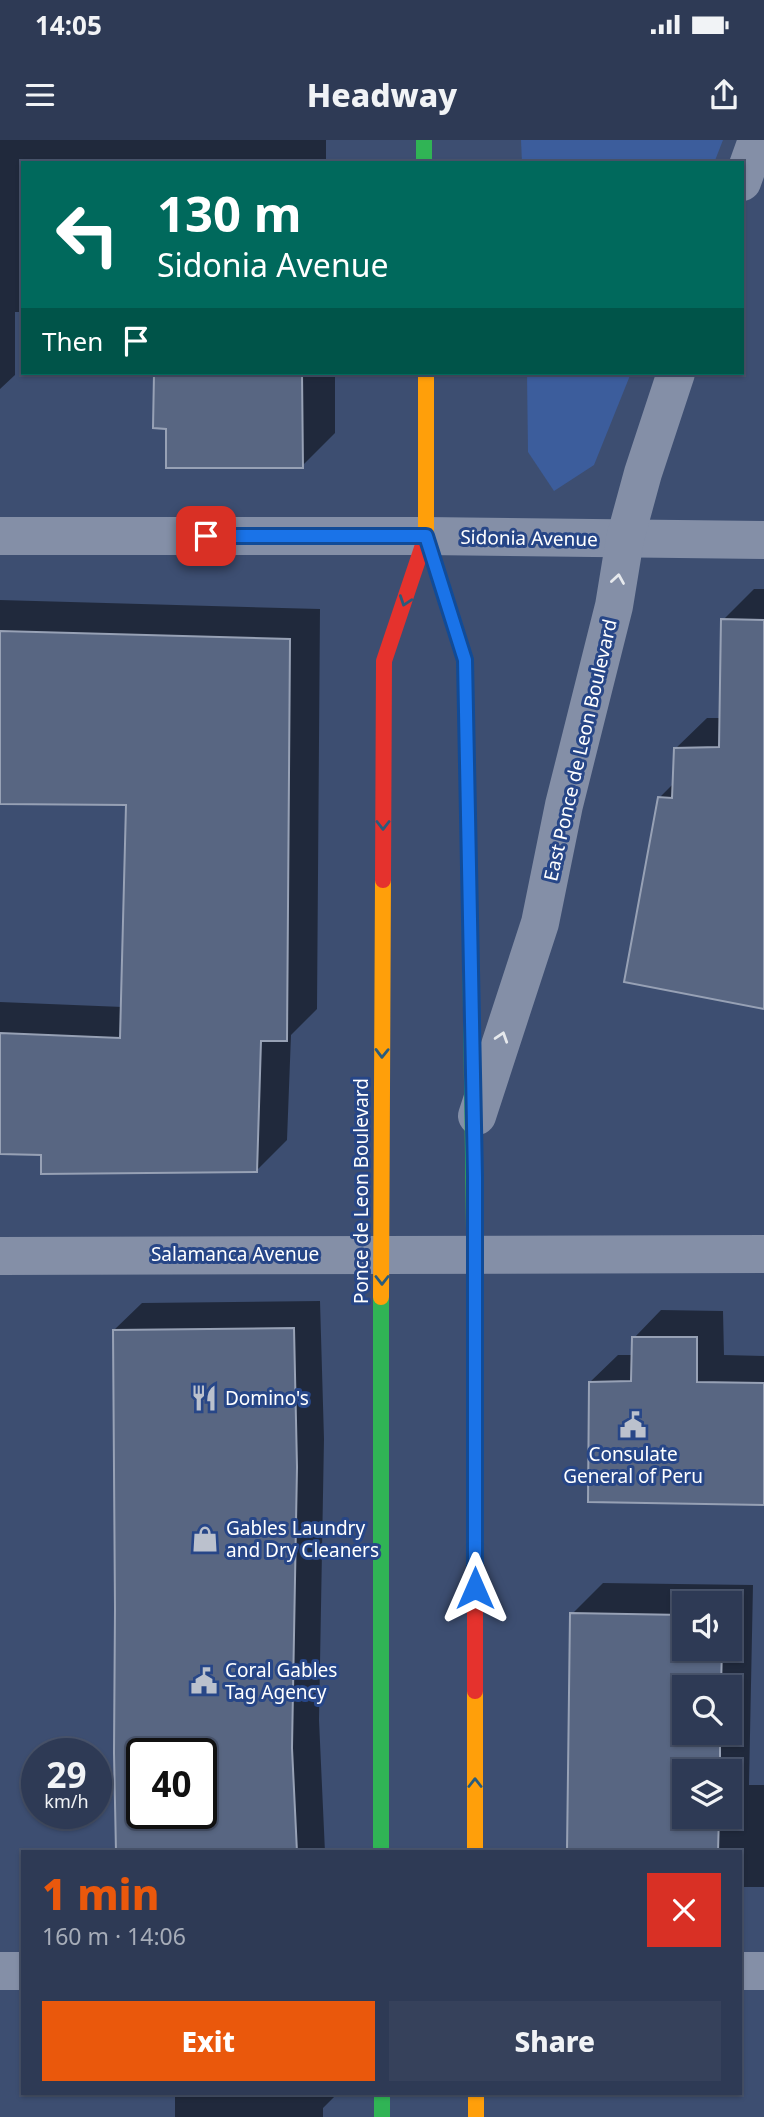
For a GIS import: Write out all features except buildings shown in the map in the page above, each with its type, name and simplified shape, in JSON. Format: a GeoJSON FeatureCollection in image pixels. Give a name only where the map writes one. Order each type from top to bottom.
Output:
{"type":"FeatureCollection","features":[{"type":"Feature","properties":{"kind":"street"},"geometry":{"type":"LineString","coordinates":[[424,140],[424,161]]}},
{"type":"Feature","properties":{"kind":"street"},"geometry":{"type":"LineString","coordinates":[[744,176],[757,140]]}},
{"type":"Feature","properties":{"kind":"street","name":"Ponce de Leon Boulevard"},"geometry":{"type":"LineString","coordinates":[[426,375],[426,536],[465,660],[474,1125],[475,1850]]}},
{"type":"Feature","properties":{"kind":"street","name":"East Ponce de Leon Boulevard"},"geometry":{"type":"LineString","coordinates":[[474,1125],[540,923],[564,805],[614,606],[625,539],[643,473],[675,375]]}},
{"type":"Feature","properties":{"kind":"street","name":"Sidonia Avenue"},"geometry":{"type":"LineString","coordinates":[[0,536],[426,536],[764,540]]}},
{"type":"Feature","properties":{"kind":"street","name":"Ponce de Leon Boulevard"},"geometry":{"type":"LineString","coordinates":[[382,1850],[384,661],[426,536]]}},
{"type":"Feature","properties":{"kind":"street","name":"Salamanca Avenue"},"geometry":{"type":"LineString","coordinates":[[0,1256],[764,1254]]}},
{"type":"Feature","properties":{"kind":"street"},"geometry":{"type":"LineString","coordinates":[[0,1971],[21,1971]]}},
{"type":"Feature","properties":{"kind":"street"},"geometry":{"type":"LineString","coordinates":[[742,1971],[764,1971]]}},
{"type":"Feature","properties":{"kind":"street"},"geometry":{"type":"LineString","coordinates":[[382,2095],[382,2117]]}},
{"type":"Feature","properties":{"kind":"street"},"geometry":{"type":"LineString","coordinates":[[476,2095],[476,2117]]}},
{"type":"Feature","properties":{"kind":"shaded area"},"geometry":{"type":"Polygon","coordinates":[[[521,140],[723,140],[715,161],[522,161],[521,140]]]}},
{"type":"Feature","properties":{"kind":"shaded area"},"geometry":{"type":"Polygon","coordinates":[[[527,375],[630,375],[594,465],[554,491],[528,452],[527,375]]]}},
{"type":"Feature","properties":{"kind":"traffic: fast"},"geometry":{"type":"LineString","coordinates":[[424,140],[424,161]]}},
{"type":"Feature","properties":{"kind":"traffic: fast"},"geometry":{"type":"LineString","coordinates":[[469,864],[475,1301]]}},
{"type":"Feature","properties":{"kind":"traffic: fast"},"geometry":{"type":"LineString","coordinates":[[381,1297],[381,1850]]}},
{"type":"Feature","properties":{"kind":"traffic: fast"},"geometry":{"type":"LineString","coordinates":[[382,2095],[382,2117]]}},
{"type":"Feature","properties":{"kind":"traffic: slow"},"geometry":{"type":"LineString","coordinates":[[426,375],[426,536],[465,660],[469,864]]}},
{"type":"Feature","properties":{"kind":"traffic: slow"},"geometry":{"type":"LineString","coordinates":[[381,1297],[383,880]]}},
{"type":"Feature","properties":{"kind":"traffic: slow"},"geometry":{"type":"LineString","coordinates":[[475,1691],[475,1850]]}},
{"type":"Feature","properties":{"kind":"traffic: slow"},"geometry":{"type":"LineString","coordinates":[[476,2095],[476,2117]]}},
{"type":"Feature","properties":{"kind":"traffic: jam"},"geometry":{"type":"LineString","coordinates":[[383,880],[384,661],[426,536]]}},
{"type":"Feature","properties":{"kind":"traffic: jam"},"geometry":{"type":"LineString","coordinates":[[475,1301],[475,1691]]}},
{"type":"Feature","properties":{"kind":"place","name":"Domino's"},"geometry":{"type":"Point","coordinates":[204,1398]}},
{"type":"Feature","properties":{"kind":"place","name":"Consulate General of Peru"},"geometry":{"type":"Point","coordinates":[633,1425]}},
{"type":"Feature","properties":{"kind":"place","name":"Gables Laundry and Dry Cleaners"},"geometry":{"type":"Point","coordinates":[205,1539]}},
{"type":"Feature","properties":{"kind":"place","name":"Coral Gables Tag Agency"},"geometry":{"type":"Point","coordinates":[204,1681]}},
{"type":"Feature","properties":{"kind":"route"},"geometry":{"type":"LineString","coordinates":[[206,536],[426,536],[465,660],[475,1177],[475,1588]]}}]}
